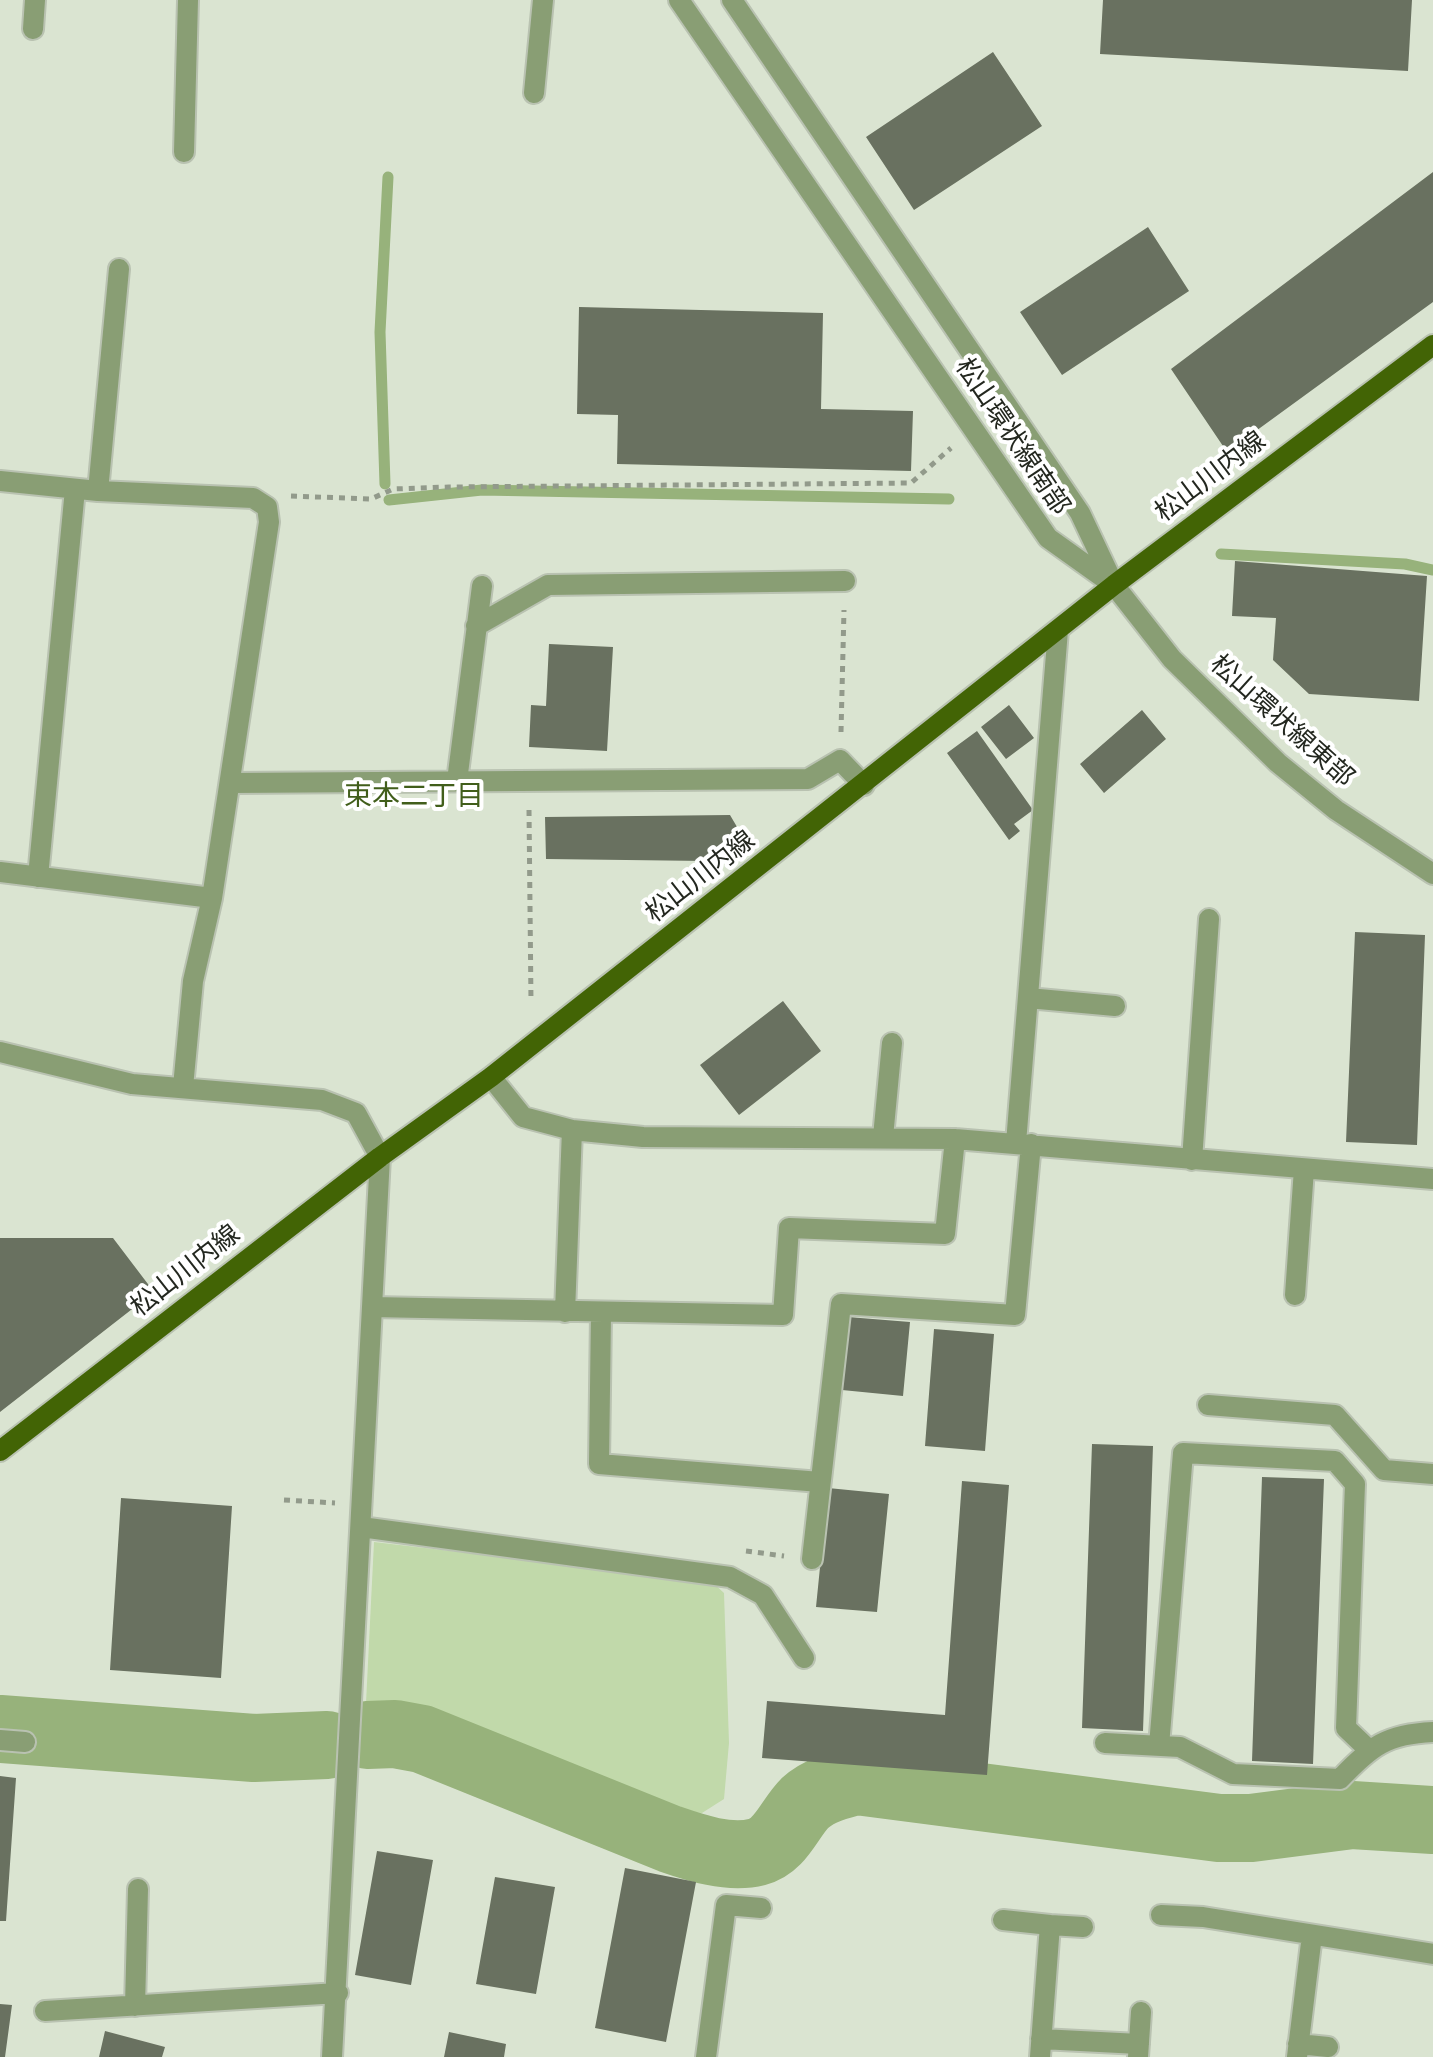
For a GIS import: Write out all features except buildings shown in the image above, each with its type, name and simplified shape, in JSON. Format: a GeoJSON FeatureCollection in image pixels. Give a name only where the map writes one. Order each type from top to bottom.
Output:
{"type":"FeatureCollection","features":[{"type":"Feature","properties":{"kind":"main road","name":"松山川内線"},"geometry":{"type":"LineString","coordinates":[[0,1451],[380,1157],[491,1077],[1114,585],[1433,345]]}},
{"type":"Feature","properties":{"kind":"street"},"geometry":{"type":"LineString","coordinates":[[33,29],[35,0]]}},
{"type":"Feature","properties":{"kind":"street"},"geometry":{"type":"LineString","coordinates":[[184,152],[188,0]]}},
{"type":"Feature","properties":{"kind":"street"},"geometry":{"type":"LineString","coordinates":[[534,93],[543,0]]}},
{"type":"Feature","properties":{"kind":"street","name":"松山環状線南部"},"geometry":{"type":"LineString","coordinates":[[679,0],[1048,538],[1114,585]]}},
{"type":"Feature","properties":{"kind":"street","name":"松山環状線南部"},"geometry":{"type":"LineString","coordinates":[[732,0],[1080,513],[1114,585]]}},
{"type":"Feature","properties":{"kind":"street"},"geometry":{"type":"LineString","coordinates":[[98,491],[119,269]]}},
{"type":"Feature","properties":{"kind":"street"},"geometry":{"type":"LineString","coordinates":[[0,481],[98,491],[253,498],[267,507],[269,522],[231,783],[212,898],[193,981],[183,1087]]}},
{"type":"Feature","properties":{"kind":"street"},"geometry":{"type":"LineString","coordinates":[[38,877],[75,489]]}},
{"type":"Feature","properties":{"kind":"street"},"geometry":{"type":"LineString","coordinates":[[476,626],[548,585],[845,581]]}},
{"type":"Feature","properties":{"kind":"street","name":"松山環状線東部"},"geometry":{"type":"LineString","coordinates":[[1114,585],[1172,659],[1278,763],[1336,810],[1433,874]]}},
{"type":"Feature","properties":{"kind":"street"},"geometry":{"type":"LineString","coordinates":[[457,781],[482,586]]}},
{"type":"Feature","properties":{"kind":"street"},"geometry":{"type":"LineString","coordinates":[[812,1559],[841,1304],[1015,1315],[1028,998],[1058,630]]}},
{"type":"Feature","properties":{"kind":"street"},"geometry":{"type":"LineString","coordinates":[[231,783],[808,779],[840,760],[864,785]]}},
{"type":"Feature","properties":{"kind":"street"},"geometry":{"type":"LineString","coordinates":[[0,872],[212,898]]}},
{"type":"Feature","properties":{"kind":"street"},"geometry":{"type":"LineString","coordinates":[[1192,1160],[1209,919]]}},
{"type":"Feature","properties":{"kind":"street"},"geometry":{"type":"LineString","coordinates":[[1028,998],[1115,1006]]}},
{"type":"Feature","properties":{"kind":"street"},"geometry":{"type":"LineString","coordinates":[[883,1137],[892,1043]]}},
{"type":"Feature","properties":{"kind":"street"},"geometry":{"type":"LineString","coordinates":[[0,1052],[132,1084],[322,1100],[356,1113],[380,1157],[338,1993],[332,2057]]}},
{"type":"Feature","properties":{"kind":"street"},"geometry":{"type":"LineString","coordinates":[[491,1077],[523,1117],[572,1130],[643,1137],[955,1139],[1433,1179]]}},
{"type":"Feature","properties":{"kind":"street"},"geometry":{"type":"LineString","coordinates":[[565,1312],[572,1130]]}},
{"type":"Feature","properties":{"kind":"street"},"geometry":{"type":"LineString","coordinates":[[372,1307],[783,1315],[789,1228],[945,1234],[955,1139]]}},
{"type":"Feature","properties":{"kind":"street"},"geometry":{"type":"LineString","coordinates":[[1295,1295],[1304,1169]]}},
{"type":"Feature","properties":{"kind":"street"},"geometry":{"type":"LineString","coordinates":[[601,1313],[599,1464],[820,1482]]}},
{"type":"Feature","properties":{"kind":"street"},"geometry":{"type":"LineString","coordinates":[[1208,1405],[1335,1415],[1384,1470],[1433,1474]]}},
{"type":"Feature","properties":{"kind":"street"},"geometry":{"type":"LineString","coordinates":[[1159,1746],[1183,1453],[1335,1461],[1355,1484],[1346,1728],[1368,1749]]}},
{"type":"Feature","properties":{"kind":"street"},"geometry":{"type":"LineString","coordinates":[[361,1527],[730,1577],[763,1595],[804,1658]]}},
{"type":"Feature","properties":{"kind":"street"},"geometry":{"type":"LineString","coordinates":[[1105,1743],[1180,1747],[1233,1774],[1340,1779],[1368,1749],[1398,1735],[1433,1732]]}},
{"type":"Feature","properties":{"kind":"street"},"geometry":{"type":"LineString","coordinates":[[0,1740],[25,1742]]}},
{"type":"Feature","properties":{"kind":"street"},"geometry":{"type":"LineString","coordinates":[[135,2006],[138,1889]]}},
{"type":"Feature","properties":{"kind":"street"},"geometry":{"type":"LineString","coordinates":[[706,2057],[726,1905],[761,1908]]}},
{"type":"Feature","properties":{"kind":"street"},"geometry":{"type":"LineString","coordinates":[[1161,1915],[1203,1917],[1433,1954]]}},
{"type":"Feature","properties":{"kind":"street"},"geometry":{"type":"LineString","coordinates":[[1003,1920],[1083,1927]]}},
{"type":"Feature","properties":{"kind":"street"},"geometry":{"type":"LineString","coordinates":[[1050,1925],[1040,2048],[1139,2051],[1141,2012]]}},
{"type":"Feature","properties":{"kind":"street"},"geometry":{"type":"LineString","coordinates":[[1312,1935],[1297,2051],[1328,2047]]}},
{"type":"Feature","properties":{"kind":"street"},"geometry":{"type":"LineString","coordinates":[[45,2011],[338,1993]]}},
{"type":"Feature","properties":{"kind":"path"},"geometry":{"type":"LineString","coordinates":[[267,507],[288,496],[371,499],[393,489],[911,483],[951,448]]}},
{"type":"Feature","properties":{"kind":"path"},"geometry":{"type":"LineString","coordinates":[[840,760],[845,581]]}},
{"type":"Feature","properties":{"kind":"path"},"geometry":{"type":"LineString","coordinates":[[529,781],[531,1002]]}},
{"type":"Feature","properties":{"kind":"green space"},"geometry":{"type":"Polygon","coordinates":[[[374,1542],[712,1582],[724,1593],[729,1743],[724,1799],[702,1813],[640,1808],[366,1703],[374,1542]]]}},
{"type":"Feature","properties":{"kind":"waterway"},"geometry":{"type":"LineString","coordinates":[[385,484],[380,332],[388,177]]}},
{"type":"Feature","properties":{"kind":"waterway"},"geometry":{"type":"LineString","coordinates":[[389,500],[482,490],[949,499]]}},
{"type":"Feature","properties":{"kind":"waterway"},"geometry":{"type":"LineString","coordinates":[[1221,554],[1405,564],[1433,570]]}},
{"type":"Feature","properties":{"kind":"waterway"},"geometry":{"type":"LineString","coordinates":[[0,1729],[254,1748],[327,1745]]}},
{"type":"Feature","properties":{"kind":"waterway"},"geometry":{"type":"LineString","coordinates":[[367,1735],[395,1734],[422,1739],[670,1839],[702,1849],[735,1854],[765,1849],[779,1838],[799,1809],[811,1798],[857,1781],[1219,1828],[1251,1828],[1352,1815],[1433,1820]]}},
{"type":"Feature","properties":{"kind":"district","name":"束本二丁目"},"geometry":{"type":"Point","coordinates":[414,800]}}]}
